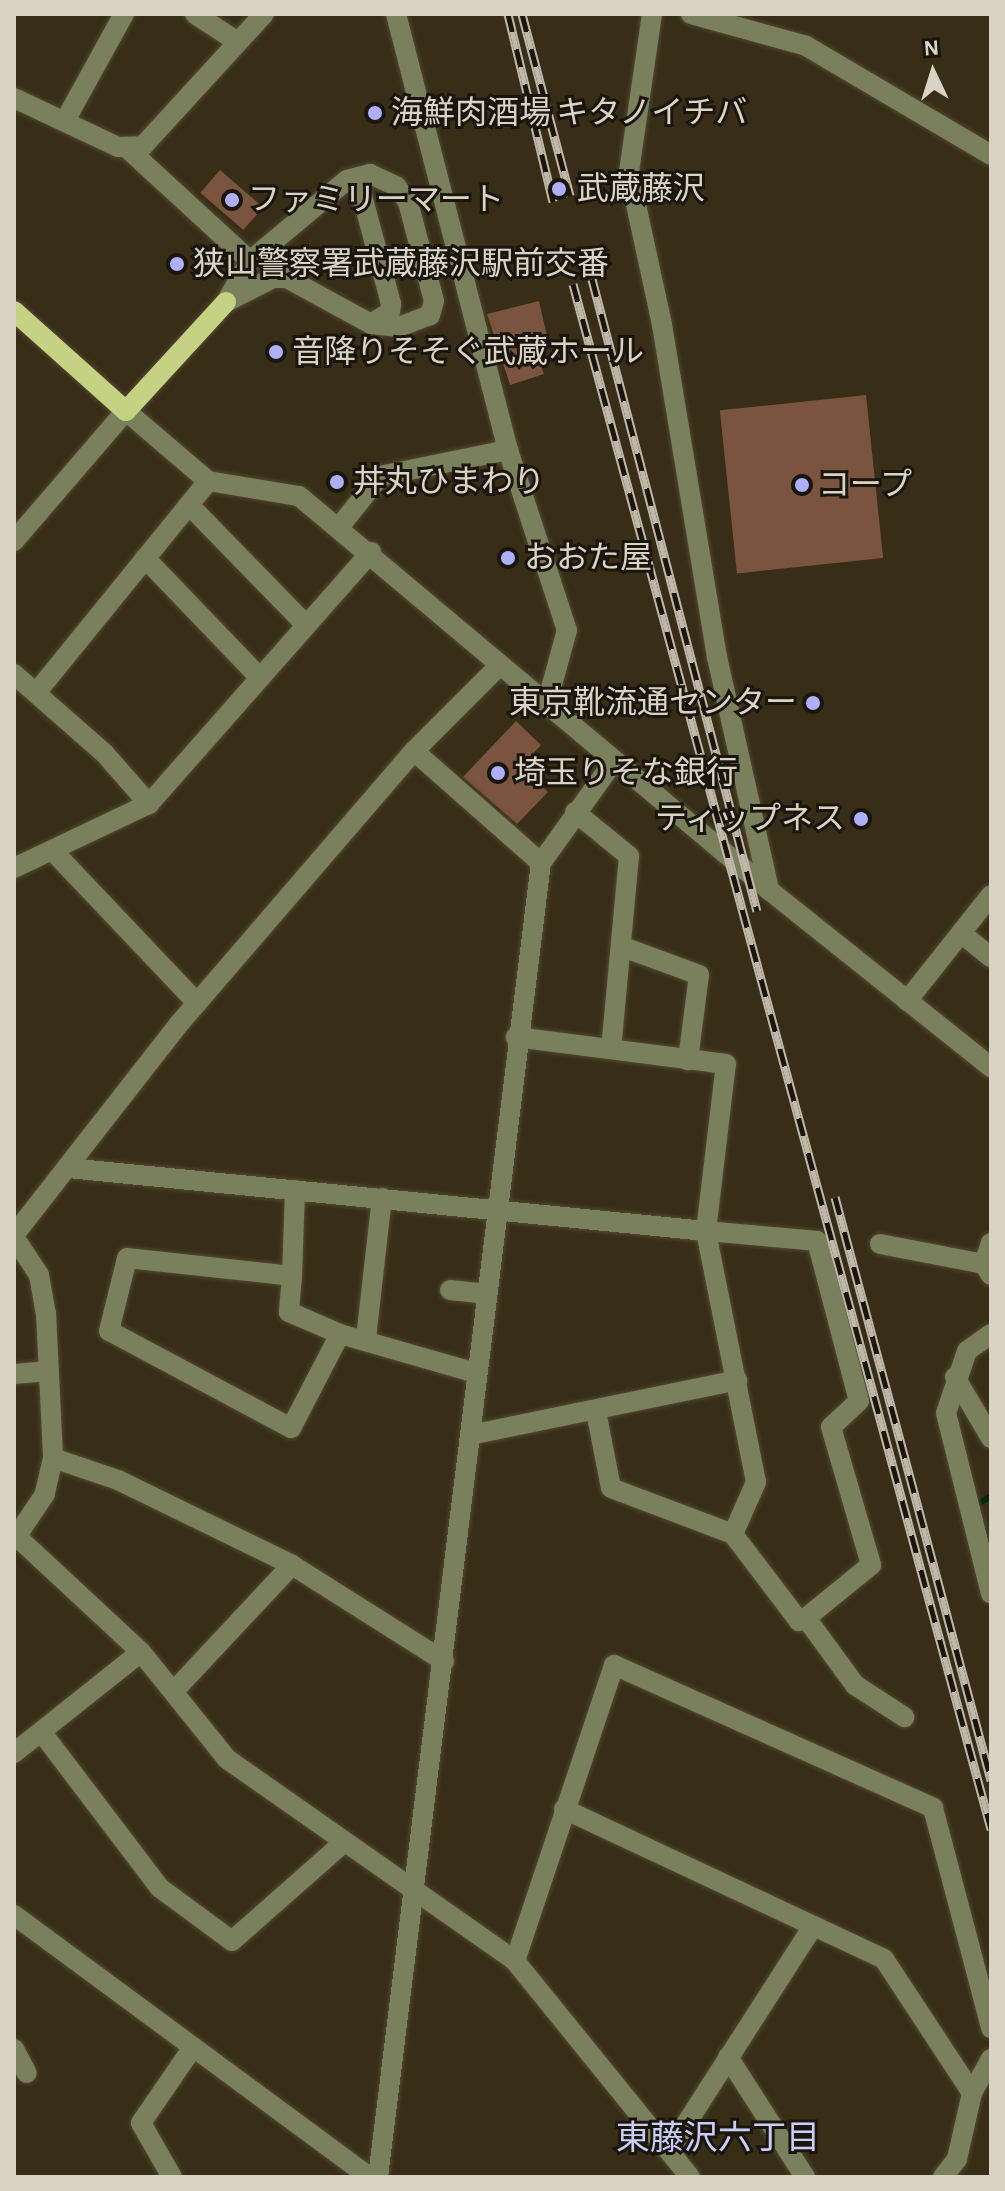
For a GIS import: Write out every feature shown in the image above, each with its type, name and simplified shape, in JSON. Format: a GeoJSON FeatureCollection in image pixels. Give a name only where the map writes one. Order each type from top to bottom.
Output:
{"type":"FeatureCollection","features":[{"type":"Feature","properties":{"kind":"main road"},"geometry":{"type":"LineString","coordinates":[[14,311],[126,411],[226,302]]}},
{"type":"Feature","properties":{"kind":"street"},"geometry":{"type":"LineString","coordinates":[[66,119],[124,14]]}},
{"type":"Feature","properties":{"kind":"street"},"geometry":{"type":"LineString","coordinates":[[195,14],[238,42]]}},
{"type":"Feature","properties":{"kind":"street"},"geometry":{"type":"LineString","coordinates":[[129,150],[143,146],[264,14]]}},
{"type":"Feature","properties":{"kind":"street"},"geometry":{"type":"LineString","coordinates":[[396,14],[508,450],[567,630],[547,703]]}},
{"type":"Feature","properties":{"kind":"street"},"geometry":{"type":"LineString","coordinates":[[652,14],[629,172],[662,325],[717,657],[769,890]]}},
{"type":"Feature","properties":{"kind":"street"},"geometry":{"type":"LineString","coordinates":[[691,14],[806,46],[991,155]]}},
{"type":"Feature","properties":{"kind":"street"},"geometry":{"type":"LineString","coordinates":[[14,98],[129,150],[250,261]]}},
{"type":"Feature","properties":{"kind":"street"},"geometry":{"type":"LineString","coordinates":[[381,176],[408,202],[434,301],[420,323],[371,324],[287,278],[273,278],[226,302],[250,261],[347,180],[381,176]]}},
{"type":"Feature","properties":{"kind":"street"},"geometry":{"type":"LineString","coordinates":[[347,180],[360,188],[391,304],[390,312],[371,324]]}},
{"type":"Feature","properties":{"kind":"street"},"geometry":{"type":"LineString","coordinates":[[14,541],[126,411],[208,481],[299,496],[340,526],[499,666],[769,890],[991,1067]]}},
{"type":"Feature","properties":{"kind":"street"},"geometry":{"type":"LineString","coordinates":[[340,526],[380,476],[508,450]]}},
{"type":"Feature","properties":{"kind":"street"},"geometry":{"type":"LineString","coordinates":[[36,693],[208,481]]}},
{"type":"Feature","properties":{"kind":"street"},"geometry":{"type":"LineString","coordinates":[[189,505],[306,625]]}},
{"type":"Feature","properties":{"kind":"street"},"geometry":{"type":"LineString","coordinates":[[14,868],[149,804],[371,552]]}},
{"type":"Feature","properties":{"kind":"street"},"geometry":{"type":"LineString","coordinates":[[145,558],[260,678]]}},
{"type":"Feature","properties":{"kind":"street"},"geometry":{"type":"LineString","coordinates":[[499,666],[414,751],[197,1003],[14,1236],[39,1275],[49,1371],[53,1458],[45,1494],[15,1537],[141,1652],[227,1759],[342,1844],[415,1885],[515,1961],[690,2177]]}},
{"type":"Feature","properties":{"kind":"street"},"geometry":{"type":"LineString","coordinates":[[14,674],[105,754],[149,804]]}},
{"type":"Feature","properties":{"kind":"street"},"geometry":{"type":"LineString","coordinates":[[414,751],[541,863]]}},
{"type":"Feature","properties":{"kind":"street"},"geometry":{"type":"LineString","coordinates":[[378,2177],[444,1661],[516,1037],[541,863],[614,761]]}},
{"type":"Feature","properties":{"kind":"street"},"geometry":{"type":"LineString","coordinates":[[575,812],[629,856],[623,947],[611,1049]]}},
{"type":"Feature","properties":{"kind":"street"},"geometry":{"type":"LineString","coordinates":[[52,850],[197,1003]]}},
{"type":"Feature","properties":{"kind":"street"},"geometry":{"type":"LineString","coordinates":[[907,1001],[991,895]]}},
{"type":"Feature","properties":{"kind":"street"},"geometry":{"type":"LineString","coordinates":[[961,933],[991,957]]}},
{"type":"Feature","properties":{"kind":"street"},"geometry":{"type":"LineString","coordinates":[[623,947],[699,975],[688,1060]]}},
{"type":"Feature","properties":{"kind":"street"},"geometry":{"type":"LineString","coordinates":[[516,1037],[726,1064],[706,1231],[756,1482],[733,1534]]}},
{"type":"Feature","properties":{"kind":"street"},"geometry":{"type":"LineString","coordinates":[[68,1168],[817,1241],[859,1401],[831,1427],[871,1565],[799,1621],[733,1534],[611,1488],[596,1411]]}},
{"type":"Feature","properties":{"kind":"street"},"geometry":{"type":"LineString","coordinates":[[295,1190],[289,1312],[340,1334],[366,1338],[476,1373]]}},
{"type":"Feature","properties":{"kind":"street"},"geometry":{"type":"LineString","coordinates":[[366,1338],[382,1198]]}},
{"type":"Feature","properties":{"kind":"street"},"geometry":{"type":"LineString","coordinates":[[880,1244],[988,1269],[991,1243]]}},
{"type":"Feature","properties":{"kind":"street"},"geometry":{"type":"LineString","coordinates":[[292,1276],[127,1258],[109,1331],[291,1428],[340,1334]]}},
{"type":"Feature","properties":{"kind":"street"},"geometry":{"type":"LineString","coordinates":[[450,1290],[486,1294]]}},
{"type":"Feature","properties":{"kind":"street"},"geometry":{"type":"LineString","coordinates":[[991,1334],[967,1351],[955,1377],[946,1413],[991,1593]]}},
{"type":"Feature","properties":{"kind":"street"},"geometry":{"type":"LineString","coordinates":[[14,1374],[49,1371]]}},
{"type":"Feature","properties":{"kind":"street"},"geometry":{"type":"LineString","coordinates":[[955,1377],[991,1438]]}},
{"type":"Feature","properties":{"kind":"street"},"geometry":{"type":"LineString","coordinates":[[470,1435],[737,1380]]}},
{"type":"Feature","properties":{"kind":"street"},"geometry":{"type":"LineString","coordinates":[[53,1458],[118,1480],[292,1565],[444,1661]]}},
{"type":"Feature","properties":{"kind":"street"},"geometry":{"type":"LineString","coordinates":[[174,1691],[292,1565]]}},
{"type":"Feature","properties":{"kind":"street"},"geometry":{"type":"LineString","coordinates":[[806,1618],[855,1685],[904,1717]]}},
{"type":"Feature","properties":{"kind":"street"},"geometry":{"type":"LineString","coordinates":[[14,1753],[43,1734],[141,1652]]}},
{"type":"Feature","properties":{"kind":"street"},"geometry":{"type":"LineString","coordinates":[[515,1961],[614,1665],[933,1808],[991,2028]]}},
{"type":"Feature","properties":{"kind":"street"},"geometry":{"type":"LineString","coordinates":[[43,1734],[160,1888],[232,1941],[342,1844]]}},
{"type":"Feature","properties":{"kind":"street"},"geometry":{"type":"LineString","coordinates":[[564,1809],[884,1959],[972,2093]]}},
{"type":"Feature","properties":{"kind":"street"},"geometry":{"type":"LineString","coordinates":[[14,1915],[370,2177]]}},
{"type":"Feature","properties":{"kind":"street"},"geometry":{"type":"LineString","coordinates":[[670,2149],[813,1926]]}},
{"type":"Feature","properties":{"kind":"street"},"geometry":{"type":"LineString","coordinates":[[172,2177],[141,2123],[193,2047]]}},
{"type":"Feature","properties":{"kind":"street"},"geometry":{"type":"LineString","coordinates":[[14,2049],[27,2073]]}},
{"type":"Feature","properties":{"kind":"street"},"geometry":{"type":"LineString","coordinates":[[728,2057],[805,2177]]}},
{"type":"Feature","properties":{"kind":"street"},"geometry":{"type":"LineString","coordinates":[[943,2177],[957,2159],[972,2093],[991,2059]]}},
{"type":"Feature","properties":{"kind":"building","name":"ファミリーマート"},"geometry":{"type":"Polygon","coordinates":[[[220,170],[263,207],[243,230],[200,193],[220,170]]]}},
{"type":"Feature","properties":{"kind":"building"},"geometry":{"type":"Polygon","coordinates":[[[539,301],[547,336],[532,339],[544,374],[510,385],[487,314],[539,301]]]}},
{"type":"Feature","properties":{"kind":"building","name":"コープ"},"geometry":{"type":"Polygon","coordinates":[[[866,395],[883,558],[737,573],[720,410],[866,395]]]}},
{"type":"Feature","properties":{"kind":"building","name":"埼玉りそな銀行"},"geometry":{"type":"Polygon","coordinates":[[[516,721],[541,745],[521,766],[548,792],[517,824],[463,777],[516,721]]]}},
{"type":"Feature","properties":{"kind":"waterway"},"geometry":{"type":"LineString","coordinates":[[975,1506],[991,1496]]}},
{"type":"Feature","properties":{"kind":"railway"},"geometry":{"type":"LineString","coordinates":[[508,14],[553,202]]}},
{"type":"Feature","properties":{"kind":"railway"},"geometry":{"type":"LineString","coordinates":[[522,14],[570,196]]}},
{"type":"Feature","properties":{"kind":"railway"},"geometry":{"type":"LineString","coordinates":[[592,279],[757,911]]}},
{"type":"Feature","properties":{"kind":"railway"},"geometry":{"type":"LineString","coordinates":[[573,284],[991,1829]]}},
{"type":"Feature","properties":{"kind":"railway"},"geometry":{"type":"LineString","coordinates":[[835,1197],[991,1780]]}},
{"type":"Feature","properties":{"kind":"place","name":"海鮮肉酒場 キタノイチバ"},"geometry":{"type":"Point","coordinates":[375,113]}},
{"type":"Feature","properties":{"kind":"place","name":"武蔵藤沢"},"geometry":{"type":"Point","coordinates":[559,189]}},
{"type":"Feature","properties":{"kind":"place","name":"ファミリーマート"},"geometry":{"type":"Point","coordinates":[232,200]}},
{"type":"Feature","properties":{"kind":"place","name":"狭山警察署武蔵藤沢駅前交番"},"geometry":{"type":"Point","coordinates":[177,264]}},
{"type":"Feature","properties":{"kind":"place","name":"音降りそそぐ武蔵ホール"},"geometry":{"type":"Point","coordinates":[276,352]}},
{"type":"Feature","properties":{"kind":"place","name":"丼丸ひまわり"},"geometry":{"type":"Point","coordinates":[337,482]}},
{"type":"Feature","properties":{"kind":"place","name":"コープ"},"geometry":{"type":"Point","coordinates":[802,485]}},
{"type":"Feature","properties":{"kind":"place","name":"おおた屋"},"geometry":{"type":"Point","coordinates":[508,558]}},
{"type":"Feature","properties":{"kind":"place","name":"東京靴流通センター"},"geometry":{"type":"Point","coordinates":[813,703]}},
{"type":"Feature","properties":{"kind":"place","name":"埼玉りそな銀行"},"geometry":{"type":"Point","coordinates":[498,773]}},
{"type":"Feature","properties":{"kind":"place","name":"ティップネス"},"geometry":{"type":"Point","coordinates":[861,819]}},
{"type":"Feature","properties":{"kind":"district","name":"東藤沢六丁目"},"geometry":{"type":"Point","coordinates":[718,2140]}}]}
